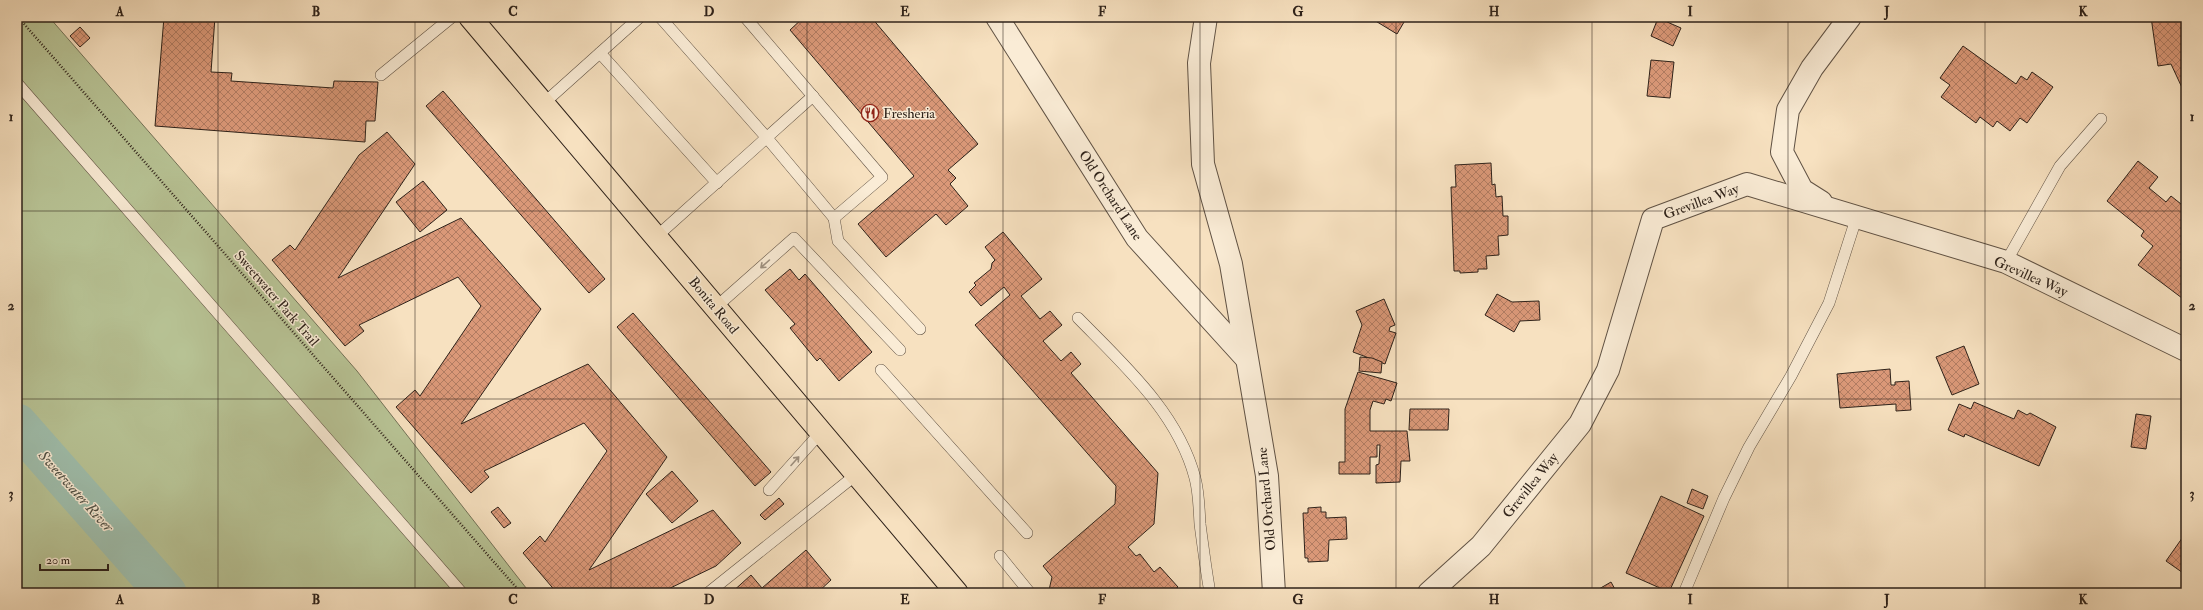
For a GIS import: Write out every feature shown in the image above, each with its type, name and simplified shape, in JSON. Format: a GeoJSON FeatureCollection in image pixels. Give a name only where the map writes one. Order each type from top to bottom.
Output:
{"type":"FeatureCollection","features":[{"type":"Feature","properties":{"kind":"main road","name":"Bonita Road"},"geometry":{"type":"LineString","coordinates":[[470,17],[957,593]]}},
{"type":"Feature","properties":{"kind":"street","name":"Old Orchard Lane"},"geometry":{"type":"LineString","coordinates":[[997,17],[1137,238],[1246,358]]}},
{"type":"Feature","properties":{"kind":"street","name":"Old Orchard Lane"},"geometry":{"type":"LineString","coordinates":[[1206,17],[1200,63],[1203,164],[1231,264],[1267,476],[1274,593]]}},
{"type":"Feature","properties":{"kind":"street"},"geometry":{"type":"LineString","coordinates":[[1828,207],[1802,190],[1782,152],[1788,110],[1812,68],[1844,22],[1850,17]]}},
{"type":"Feature","properties":{"kind":"street","name":"Grevillea Way"},"geometry":{"type":"LineString","coordinates":[[1429,593],[1481,546],[1580,424],[1608,370],[1653,219],[1747,184],[1828,207],[2006,262],[2186,350]]}},
{"type":"Feature","properties":{"kind":"lane"},"geometry":{"type":"LineString","coordinates":[[381,75],[452,17]]}},
{"type":"Feature","properties":{"kind":"lane"},"geometry":{"type":"LineString","coordinates":[[543,104],[640,17]]}},
{"type":"Feature","properties":{"kind":"lane"},"geometry":{"type":"LineString","coordinates":[[660,17],[767,138],[834,218],[838,241],[920,329]]}},
{"type":"Feature","properties":{"kind":"lane"},"geometry":{"type":"LineString","coordinates":[[745,17],[882,177],[834,218]]}},
{"type":"Feature","properties":{"kind":"lane"},"geometry":{"type":"LineString","coordinates":[[600,53],[717,183]]}},
{"type":"Feature","properties":{"kind":"lane"},"geometry":{"type":"LineString","coordinates":[[17,83],[462,593]]}},
{"type":"Feature","properties":{"kind":"lane"},"geometry":{"type":"LineString","coordinates":[[656,237],[814,96]]}},
{"type":"Feature","properties":{"kind":"lane"},"geometry":{"type":"LineString","coordinates":[[2006,262],[2060,166],[2101,118]]}},
{"type":"Feature","properties":{"kind":"lane"},"geometry":{"type":"LineString","coordinates":[[1684,593],[1724,498],[1749,447],[1791,376],[1829,303],[1857,216]]}},
{"type":"Feature","properties":{"kind":"lane"},"geometry":{"type":"LineString","coordinates":[[716,307],[794,238],[900,350]]}},
{"type":"Feature","properties":{"kind":"lane"},"geometry":{"type":"LineString","coordinates":[[1078,318],[1127,369],[1167,416],[1188,457],[1196,480],[1203,554],[1210,593]]}},
{"type":"Feature","properties":{"kind":"lane"},"geometry":{"type":"LineString","coordinates":[[881,370],[1027,533]]}},
{"type":"Feature","properties":{"kind":"lane"},"geometry":{"type":"LineString","coordinates":[[769,490],[821,432]]}},
{"type":"Feature","properties":{"kind":"lane"},"geometry":{"type":"LineString","coordinates":[[708,593],[856,474]]}},
{"type":"Feature","properties":{"kind":"lane"},"geometry":{"type":"LineString","coordinates":[[1000,556],[1030,593]]}},
{"type":"Feature","properties":{"kind":"path","name":"Sweetwater Park Trail"},"geometry":{"type":"LineString","coordinates":[[18,17],[521,593]]}},
{"type":"Feature","properties":{"kind":"green space"},"geometry":{"type":"Polygon","coordinates":[[[17,17],[49,17],[357,371],[530,593],[17,593],[17,17]]]}},
{"type":"Feature","properties":{"kind":"building"},"geometry":{"type":"Polygon","coordinates":[[[164,17],[215,17],[211,72],[232,73],[231,81],[333,88],[334,81],[378,82],[375,121],[366,121],[365,142],[155,126],[164,17]]]}},
{"type":"Feature","properties":{"kind":"building"},"geometry":{"type":"Polygon","coordinates":[[[804,17],[871,17],[978,144],[948,170],[956,178],[950,184],[968,206],[946,225],[936,214],[886,257],[858,224],[914,176],[790,30],[804,17]]]}},
{"type":"Feature","properties":{"kind":"building"},"geometry":{"type":"Polygon","coordinates":[[[1369,17],[1407,17],[1397,34],[1369,17]]]}},
{"type":"Feature","properties":{"kind":"building"},"geometry":{"type":"Polygon","coordinates":[[[2151,17],[2186,17],[2186,91],[2184,92],[2171,64],[2158,66],[2151,17]]]}},
{"type":"Feature","properties":{"kind":"building"},"geometry":{"type":"Polygon","coordinates":[[[1658,18],[1681,28],[1673,46],[1651,36],[1658,18]]]}},
{"type":"Feature","properties":{"kind":"building"},"geometry":{"type":"Polygon","coordinates":[[[80,27],[90,38],[80,47],[70,36],[80,27]]]}},
{"type":"Feature","properties":{"kind":"building"},"geometry":{"type":"Polygon","coordinates":[[[1963,46],[2016,84],[2021,76],[2027,80],[2032,72],[2053,87],[2027,123],[2020,118],[2010,131],[1997,121],[1993,127],[1980,117],[1976,123],[1941,97],[1950,85],[1940,78],[1963,46]]]}},
{"type":"Feature","properties":{"kind":"building"},"geometry":{"type":"Polygon","coordinates":[[[1651,60],[1674,62],[1670,98],[1647,96],[1651,60]]]}},
{"type":"Feature","properties":{"kind":"building"},"geometry":{"type":"Polygon","coordinates":[[[443,91],[605,279],[589,293],[426,106],[443,91]]]}},
{"type":"Feature","properties":{"kind":"building"},"geometry":{"type":"Polygon","coordinates":[[[387,132],[415,164],[338,278],[461,218],[541,309],[461,424],[588,364],[667,457],[589,570],[713,510],[741,543],[716,566],[660,593],[557,593],[523,553],[540,536],[545,542],[607,451],[584,423],[484,471],[489,477],[471,493],[396,407],[415,390],[420,396],[481,306],[458,277],[359,325],[364,331],[345,346],[272,260],[290,245],[295,250],[359,155],[387,132]]]}},
{"type":"Feature","properties":{"kind":"building"},"geometry":{"type":"Polygon","coordinates":[[[2138,161],[2158,177],[2149,188],[2166,202],[2171,196],[2186,208],[2186,301],[2138,265],[2153,246],[2141,236],[2144,231],[2107,201],[2138,161]]]}},
{"type":"Feature","properties":{"kind":"building"},"geometry":{"type":"Polygon","coordinates":[[[1491,163],[1492,185],[1495,184],[1496,197],[1502,196],[1503,216],[1508,216],[1508,235],[1498,236],[1499,255],[1486,256],[1487,269],[1478,269],[1478,272],[1460,273],[1460,271],[1454,271],[1451,187],[1456,187],[1455,165],[1491,163]]]}},
{"type":"Feature","properties":{"kind":"building"},"geometry":{"type":"Polygon","coordinates":[[[423,181],[447,210],[420,232],[396,202],[423,181]]]}},
{"type":"Feature","properties":{"kind":"building"},"geometry":{"type":"Polygon","coordinates":[[[1003,232],[1042,279],[1021,296],[1040,319],[1050,311],[1062,325],[1043,341],[1061,361],[1071,352],[1081,364],[1071,373],[1158,473],[1154,524],[1128,547],[1136,556],[1140,554],[1154,572],[1160,567],[1178,587],[1170,593],[1051,593],[1049,590],[1052,577],[1043,566],[1115,504],[1116,486],[975,325],[1010,295],[1004,287],[981,306],[969,292],[976,285],[974,283],[991,269],[992,263],[995,260],[985,247],[1003,232]]]}},
{"type":"Feature","properties":{"kind":"building"},"geometry":{"type":"Polygon","coordinates":[[[790,269],[799,280],[805,274],[872,352],[839,381],[820,358],[817,361],[790,328],[795,324],[765,290],[790,269]]]}},
{"type":"Feature","properties":{"kind":"building"},"geometry":{"type":"Polygon","coordinates":[[[1497,294],[1512,302],[1539,301],[1540,320],[1520,321],[1514,332],[1485,315],[1497,294]]]}},
{"type":"Feature","properties":{"kind":"building"},"geometry":{"type":"Polygon","coordinates":[[[1384,299],[1395,325],[1390,327],[1389,331],[1396,333],[1385,364],[1353,352],[1362,325],[1356,311],[1384,299]]]}},
{"type":"Feature","properties":{"kind":"building"},"geometry":{"type":"Polygon","coordinates":[[[633,313],[771,472],[755,486],[617,327],[633,313]]]}},
{"type":"Feature","properties":{"kind":"building"},"geometry":{"type":"Polygon","coordinates":[[[1964,346],[1979,384],[1952,395],[1936,357],[1964,346]]]}},
{"type":"Feature","properties":{"kind":"building"},"geometry":{"type":"Polygon","coordinates":[[[1360,357],[1372,358],[1382,362],[1381,373],[1359,371],[1360,357]]]}},
{"type":"Feature","properties":{"kind":"building"},"geometry":{"type":"Polygon","coordinates":[[[1890,369],[1891,385],[1895,385],[1895,382],[1909,381],[1911,410],[1896,411],[1896,404],[1840,408],[1837,374],[1890,369]]]}},
{"type":"Feature","properties":{"kind":"building"},"geometry":{"type":"Polygon","coordinates":[[[1358,372],[1397,383],[1391,401],[1386,399],[1384,404],[1373,401],[1370,410],[1370,431],[1407,431],[1410,461],[1401,461],[1400,482],[1376,483],[1376,465],[1379,464],[1380,445],[1377,445],[1377,457],[1370,457],[1370,474],[1339,474],[1339,462],[1345,462],[1345,409],[1358,372]]]}},
{"type":"Feature","properties":{"kind":"building"},"geometry":{"type":"Polygon","coordinates":[[[1974,402],[2014,419],[2018,410],[2027,415],[2030,413],[2056,427],[2039,466],[1965,434],[1964,437],[1948,430],[1959,404],[1971,409],[1974,402]]]}},
{"type":"Feature","properties":{"kind":"building"},"geometry":{"type":"Polygon","coordinates":[[[1410,409],[1449,409],[1448,430],[1409,430],[1410,409]]]}},
{"type":"Feature","properties":{"kind":"building"},"geometry":{"type":"Polygon","coordinates":[[[2136,414],[2151,416],[2146,449],[2131,447],[2136,414]]]}},
{"type":"Feature","properties":{"kind":"building"},"geometry":{"type":"Polygon","coordinates":[[[672,471],[698,501],[672,523],[646,494],[672,471]]]}},
{"type":"Feature","properties":{"kind":"building"},"geometry":{"type":"Polygon","coordinates":[[[1692,489],[1708,496],[1703,509],[1687,503],[1692,489]]]}},
{"type":"Feature","properties":{"kind":"building"},"geometry":{"type":"Polygon","coordinates":[[[1661,496],[1704,516],[1669,592],[1626,573],[1661,496]]]}},
{"type":"Feature","properties":{"kind":"building"},"geometry":{"type":"Polygon","coordinates":[[[779,498],[784,504],[765,520],[760,515],[779,498]]]}},
{"type":"Feature","properties":{"kind":"building"},"geometry":{"type":"Polygon","coordinates":[[[498,507],[511,523],[504,528],[491,512],[498,507]]]}},
{"type":"Feature","properties":{"kind":"building"},"geometry":{"type":"Polygon","coordinates":[[[1321,507],[1321,512],[1326,512],[1326,518],[1346,517],[1347,539],[1329,540],[1328,561],[1308,562],[1308,558],[1305,558],[1303,513],[1308,513],[1308,508],[1321,507]]]}},
{"type":"Feature","properties":{"kind":"building"},"geometry":{"type":"Polygon","coordinates":[[[2186,534],[2186,575],[2166,561],[2186,534]]]}},
{"type":"Feature","properties":{"kind":"building"},"geometry":{"type":"Polygon","coordinates":[[[806,550],[831,580],[817,593],[731,593],[751,575],[762,588],[806,550]]]}},
{"type":"Feature","properties":{"kind":"building"},"geometry":{"type":"Polygon","coordinates":[[[1611,582],[1617,593],[1592,593],[1611,582]]]}},
{"type":"Feature","properties":{"kind":"waterway","name":"Sweetwater River"},"geometry":{"type":"LineString","coordinates":[[17,424],[166,593]]}},
{"type":"Feature","properties":{"kind":"place","name":"Fresheria"},"geometry":{"type":"Point","coordinates":[870,113]}}]}
